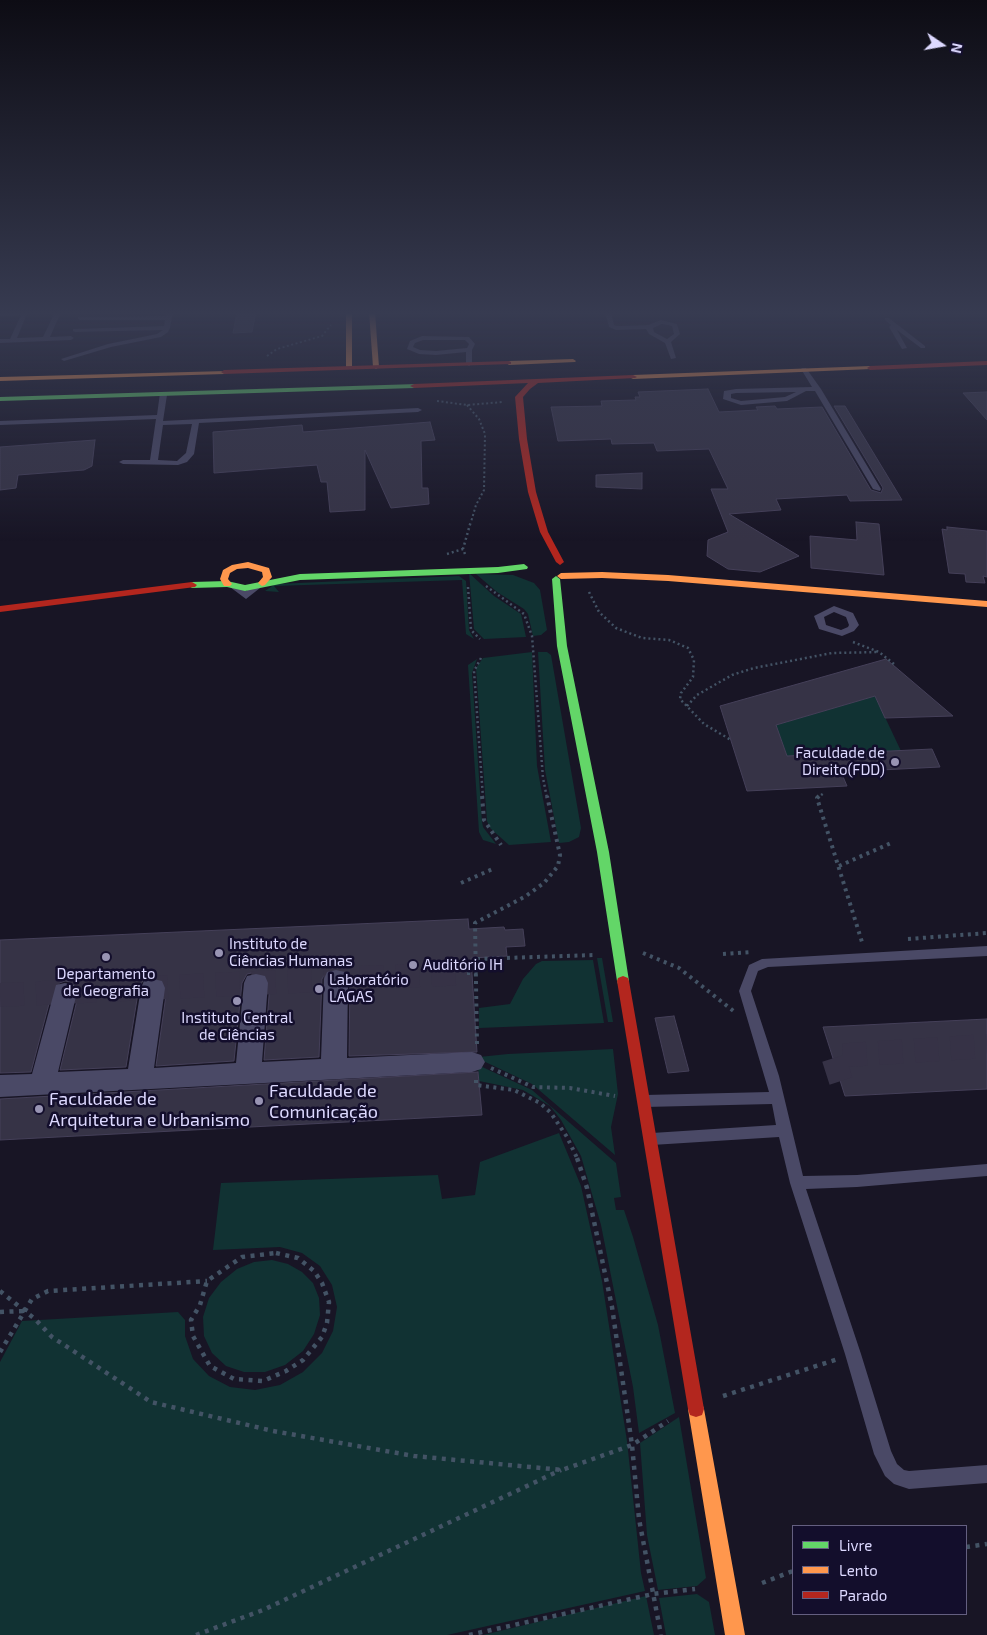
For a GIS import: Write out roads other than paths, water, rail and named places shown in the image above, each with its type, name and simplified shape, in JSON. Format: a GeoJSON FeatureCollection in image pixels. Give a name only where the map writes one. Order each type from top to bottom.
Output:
{"type":"FeatureCollection","features":[{"type":"Feature","properties":{"kind":"street"},"geometry":{"type":"LineString","coordinates":[[0,399],[333,388]]}},
{"type":"Feature","properties":{"kind":"street"},"geometry":{"type":"LineString","coordinates":[[506,388],[519,397]]}},
{"type":"Feature","properties":{"kind":"street"},"geometry":{"type":"LineString","coordinates":[[526,388],[519,397],[532,492],[544,532],[560,571],[557,608],[562,646],[603,852],[642,1101],[735,1635]]}},
{"type":"Feature","properties":{"kind":"street"},"geometry":{"type":"LineString","coordinates":[[0,609],[229,581],[472,570],[527,572],[540,558],[544,532]]}},
{"type":"Feature","properties":{"kind":"street"},"geometry":{"type":"LineString","coordinates":[[540,558],[560,571],[582,576],[602,575]]}},
{"type":"Feature","properties":{"kind":"street"},"geometry":{"type":"LineString","coordinates":[[229,581],[236,567],[248,565],[261,567],[262,581]]}},
{"type":"Feature","properties":{"kind":"street"},"geometry":{"type":"LineString","coordinates":[[557,608],[544,584],[560,571],[837,590],[987,604]]}},
{"type":"Feature","properties":{"kind":"street"},"geometry":{"type":"LineString","coordinates":[[334,1068],[336,979]]}},
{"type":"Feature","properties":{"kind":"street"},"geometry":{"type":"LineString","coordinates":[[248,1072],[256,983]]}},
{"type":"Feature","properties":{"kind":"street"},"geometry":{"type":"LineString","coordinates":[[139,1078],[153,988]]}},
{"type":"Feature","properties":{"kind":"street"},"geometry":{"type":"LineString","coordinates":[[42,1084],[64,992]]}},
{"type":"Feature","properties":{"kind":"street"},"geometry":{"type":"LineString","coordinates":[[0,1086],[334,1068],[475,1070]]}},
{"type":"Feature","properties":{"kind":"lane"},"geometry":{"type":"LineString","coordinates":[[803,391],[787,399],[741,403],[727,399],[727,393],[736,391],[781,389],[803,391],[817,389],[877,488]]}},
{"type":"Feature","properties":{"kind":"lane"},"geometry":{"type":"LineString","coordinates":[[154,463],[163,394]]}},
{"type":"Feature","properties":{"kind":"lane"},"geometry":{"type":"LineString","coordinates":[[0,423],[196,421],[418,410]]}},
{"type":"Feature","properties":{"kind":"lane"},"geometry":{"type":"LineString","coordinates":[[123,462],[178,463],[190,454],[196,421]]}},
{"type":"Feature","properties":{"kind":"lane"},"geometry":{"type":"LineString","coordinates":[[837,590],[838,610]]}},
{"type":"Feature","properties":{"kind":"lane"},"geometry":{"type":"LineString","coordinates":[[987,951],[785,959],[766,962],[753,968],[745,991],[772,1076],[797,1183],[853,1354],[883,1454],[896,1474],[909,1480],[987,1474]]}},
{"type":"Feature","properties":{"kind":"lane"},"geometry":{"type":"LineString","coordinates":[[642,1101],[776,1098]]}},
{"type":"Feature","properties":{"kind":"lane"},"geometry":{"type":"LineString","coordinates":[[650,1140],[785,1131]]}},
{"type":"Feature","properties":{"kind":"lane"},"geometry":{"type":"LineString","coordinates":[[797,1183],[857,1181],[987,1170]]}},
{"type":"Feature","properties":{"kind":"tunnel"},"geometry":{"type":"LineString","coordinates":[[0,995],[467,973]]}},
{"type":"Feature","properties":{"kind":"tunnel"},"geometry":{"type":"LineString","coordinates":[[841,1081],[833,1056],[987,1046]]}},
{"type":"Feature","properties":{"kind":"place","name":"Faculdade de Direito(FDD)"},"geometry":{"type":"Point","coordinates":[895,762]}},
{"type":"Feature","properties":{"kind":"place","name":"Instituto de Ciências Humanas"},"geometry":{"type":"Point","coordinates":[219,953]}},
{"type":"Feature","properties":{"kind":"place","name":"Departamento de Geografia"},"geometry":{"type":"Point","coordinates":[106,957]}},
{"type":"Feature","properties":{"kind":"place","name":"Auditório IH"},"geometry":{"type":"Point","coordinates":[413,965]}},
{"type":"Feature","properties":{"kind":"place","name":"Laboratório LAGAS"},"geometry":{"type":"Point","coordinates":[319,989]}},
{"type":"Feature","properties":{"kind":"place","name":"Instituto Central de Ciências"},"geometry":{"type":"Point","coordinates":[237,1001]}},
{"type":"Feature","properties":{"kind":"place","name":"Faculdade de Comunicação"},"geometry":{"type":"Point","coordinates":[259,1101]}},
{"type":"Feature","properties":{"kind":"place","name":"Faculdade de Arquitetura e Urbanismo"},"geometry":{"type":"Point","coordinates":[39,1109]}}]}
